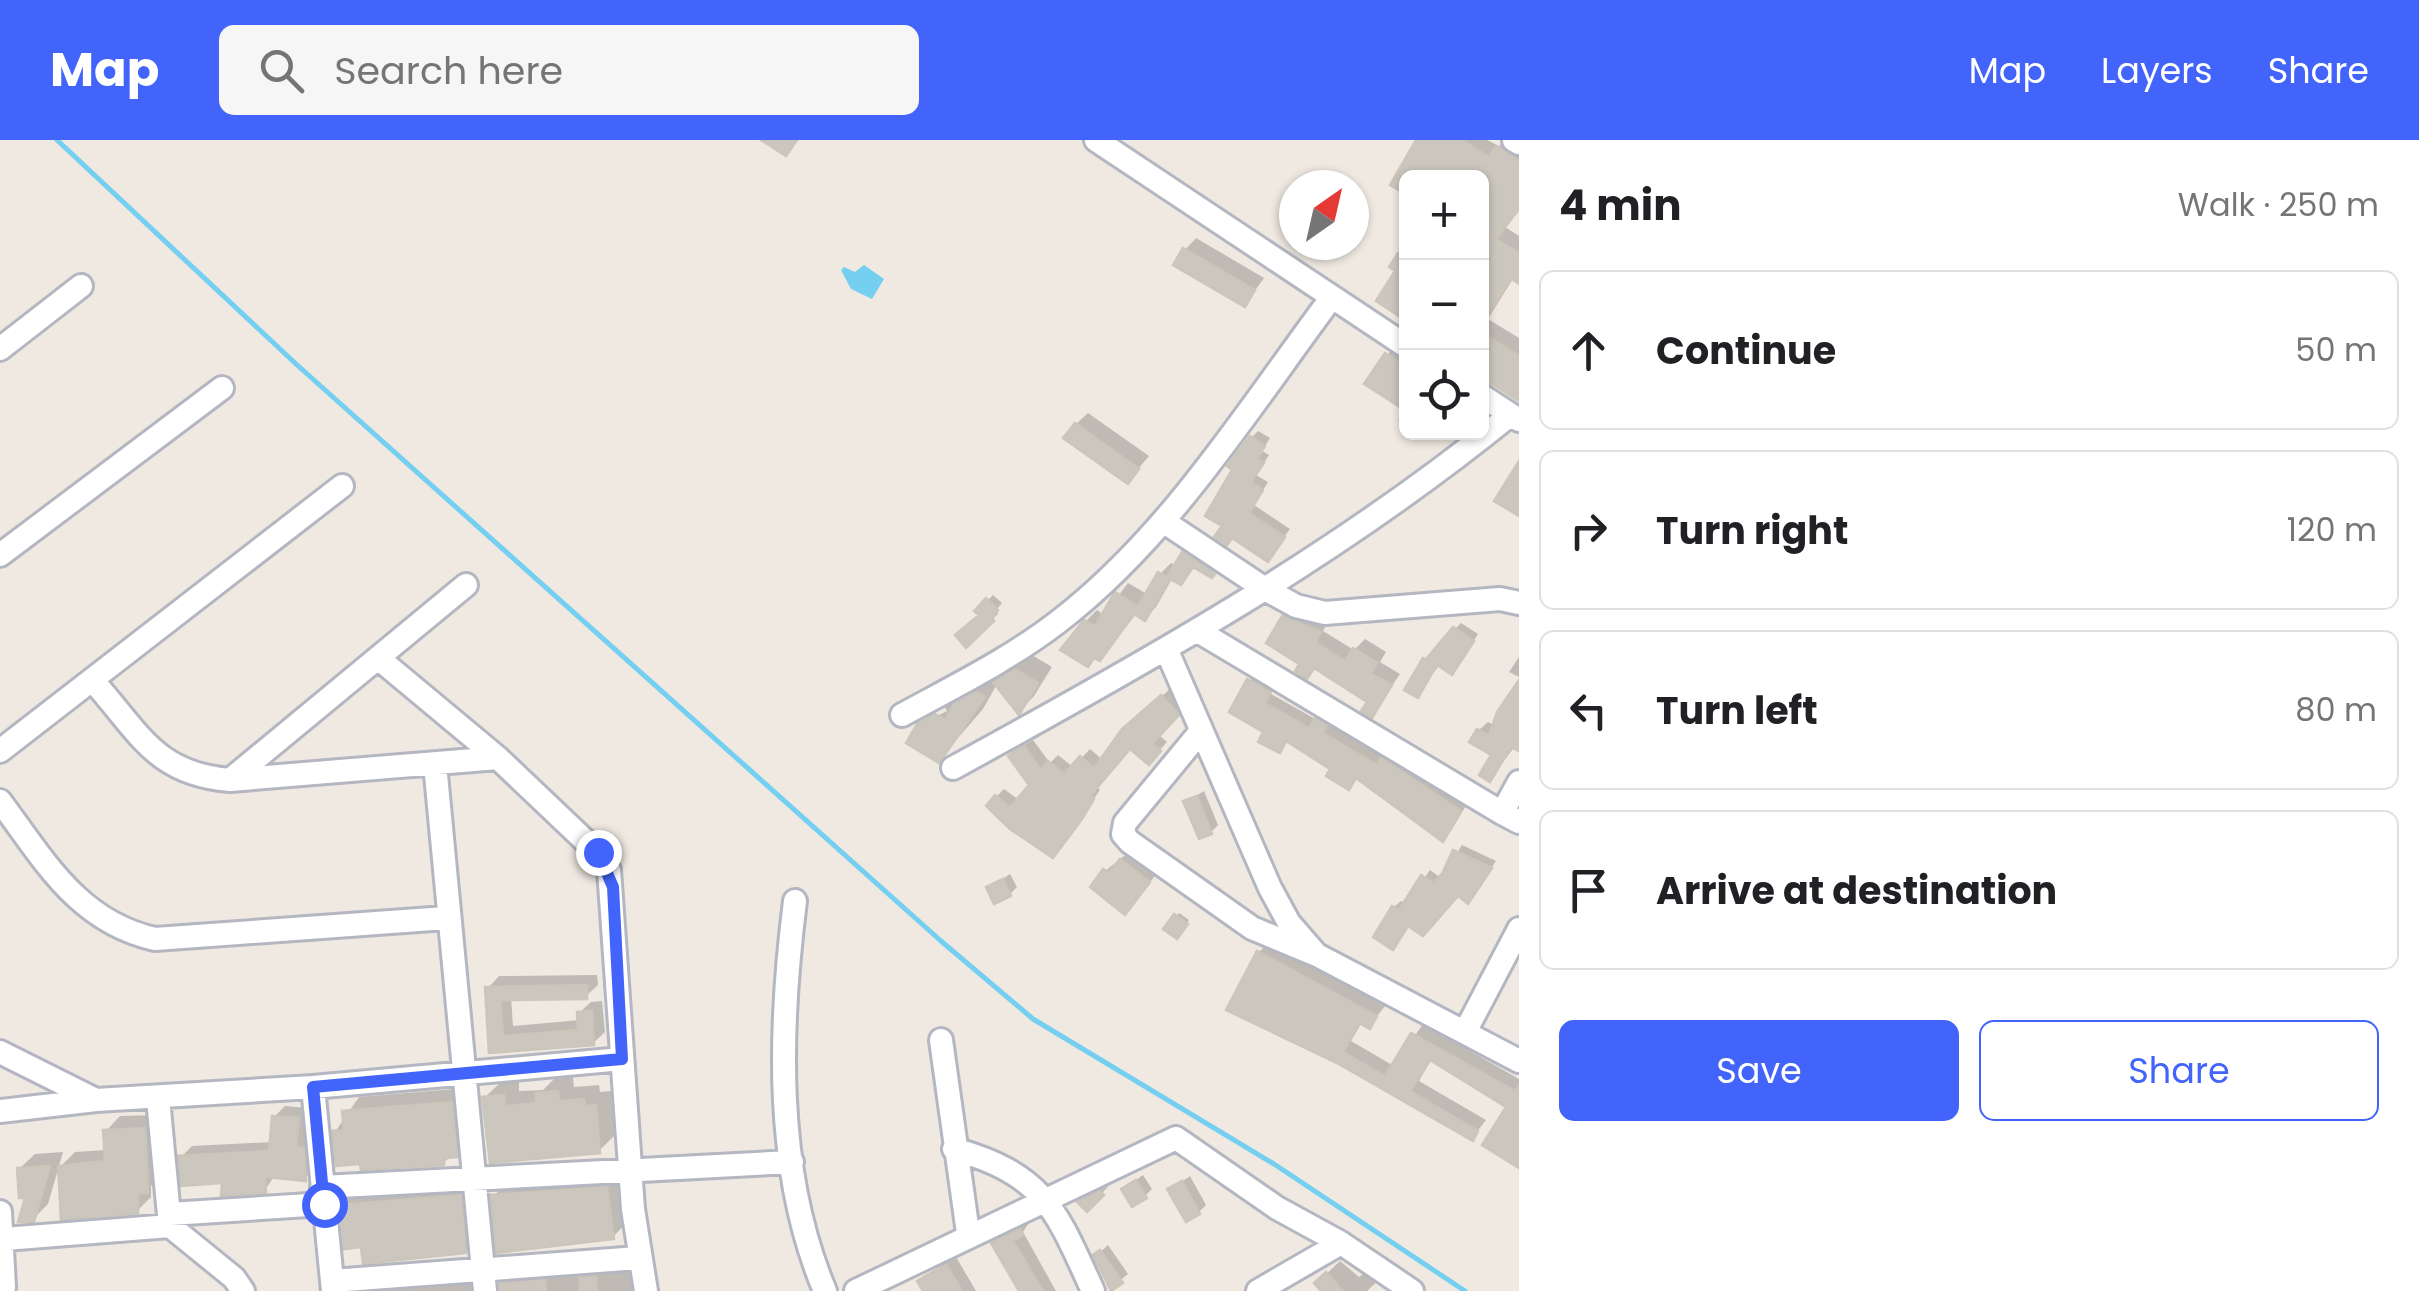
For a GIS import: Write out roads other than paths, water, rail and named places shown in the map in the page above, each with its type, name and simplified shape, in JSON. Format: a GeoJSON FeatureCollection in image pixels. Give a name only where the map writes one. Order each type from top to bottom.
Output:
{"type":"FeatureCollection","features":[{"type":"Feature","properties":{"kind":"street"},"geometry":{"type":"LineString","coordinates":[[1096,140],[1399,341]]}},
{"type":"Feature","properties":{"kind":"street"},"geometry":{"type":"LineString","coordinates":[[0,349],[81,286]]}},
{"type":"Feature","properties":{"kind":"street"},"geometry":{"type":"LineString","coordinates":[[902,715],[1022,649],[1126,562],[1162,521],[1332,298]]}},
{"type":"Feature","properties":{"kind":"street"},"geometry":{"type":"LineString","coordinates":[[0,555],[222,388]]}},
{"type":"Feature","properties":{"kind":"street"},"geometry":{"type":"LineString","coordinates":[[952,768],[1167,651],[1397,504],[1515,417],[1489,400]]}},
{"type":"Feature","properties":{"kind":"street"},"geometry":{"type":"LineString","coordinates":[[0,751],[94,682],[342,486]]}},
{"type":"Feature","properties":{"kind":"street"},"geometry":{"type":"LineString","coordinates":[[1162,521],[1264,589],[1296,606],[1325,614],[1500,599],[1519,603]]}},
{"type":"Feature","properties":{"kind":"street"},"geometry":{"type":"LineString","coordinates":[[230,780],[466,585]]}},
{"type":"Feature","properties":{"kind":"street"},"geometry":{"type":"LineString","coordinates":[[1198,631],[1510,817],[1519,782]]}},
{"type":"Feature","properties":{"kind":"street"},"geometry":{"type":"LineString","coordinates":[[1167,651],[1270,888],[1290,923],[1317,955]]}},
{"type":"Feature","properties":{"kind":"street"},"geometry":{"type":"LineString","coordinates":[[378,658],[498,758],[598,852],[609,870],[638,1258],[646,1291]]}},
{"type":"Feature","properties":{"kind":"street"},"geometry":{"type":"LineString","coordinates":[[94,682],[172,767],[194,777],[230,780],[498,758]]}},
{"type":"Feature","properties":{"kind":"street"},"geometry":{"type":"LineString","coordinates":[[1202,731],[1125,823],[1123,834],[1225,913],[1317,955],[1519,1061]]}},
{"type":"Feature","properties":{"kind":"street"},"geometry":{"type":"LineString","coordinates":[[434,764],[483,1279]]}},
{"type":"Feature","properties":{"kind":"street"},"geometry":{"type":"LineString","coordinates":[[0,801],[73,898],[126,932],[155,939],[446,918]]}},
{"type":"Feature","properties":{"kind":"street"},"geometry":{"type":"LineString","coordinates":[[794,901],[783,1024],[792,1162],[808,1252],[825,1291]]}},
{"type":"Feature","properties":{"kind":"street"},"geometry":{"type":"LineString","coordinates":[[1465,1032],[1519,929]]}},
{"type":"Feature","properties":{"kind":"street"},"geometry":{"type":"LineString","coordinates":[[941,1040],[968,1234]]}},
{"type":"Feature","properties":{"kind":"street"},"geometry":{"type":"LineString","coordinates":[[0,1052],[96,1100]]}},
{"type":"Feature","properties":{"kind":"street"},"geometry":{"type":"LineString","coordinates":[[0,1112],[96,1100],[313,1087],[622,1059]]}},
{"type":"Feature","properties":{"kind":"street"},"geometry":{"type":"LineString","coordinates":[[313,1087],[332,1286],[483,1279],[638,1258]]}},
{"type":"Feature","properties":{"kind":"street"},"geometry":{"type":"LineString","coordinates":[[158,1099],[170,1220],[238,1284]]}},
{"type":"Feature","properties":{"kind":"street"},"geometry":{"type":"LineString","coordinates":[[856,1291],[968,1234],[1176,1138],[1277,1208],[1341,1242],[1412,1291]]}},
{"type":"Feature","properties":{"kind":"street"},"geometry":{"type":"LineString","coordinates":[[954,1148],[1013,1172],[1047,1198],[1092,1291]]}},
{"type":"Feature","properties":{"kind":"street"},"geometry":{"type":"LineString","coordinates":[[4,1239],[473,1180],[792,1162]]}},
{"type":"Feature","properties":{"kind":"street"},"geometry":{"type":"LineString","coordinates":[[0,1212],[3,1289]]}},
{"type":"Feature","properties":{"kind":"street"},"geometry":{"type":"LineString","coordinates":[[1258,1291],[1341,1242]]}},
{"type":"Feature","properties":{"kind":"street"},"geometry":{"type":"LineString","coordinates":[[212,1291],[238,1284]]}},
{"type":"Feature","properties":{"kind":"water"},"geometry":{"type":"Polygon","coordinates":[[[864,265],[884,279],[872,299],[851,289],[841,270],[844,267],[855,272],[864,265]]]}},
{"type":"Feature","properties":{"kind":"waterway"},"geometry":{"type":"LineString","coordinates":[[57,140],[296,364],[1033,1019],[1274,1164],[1465,1291]]}}]}
